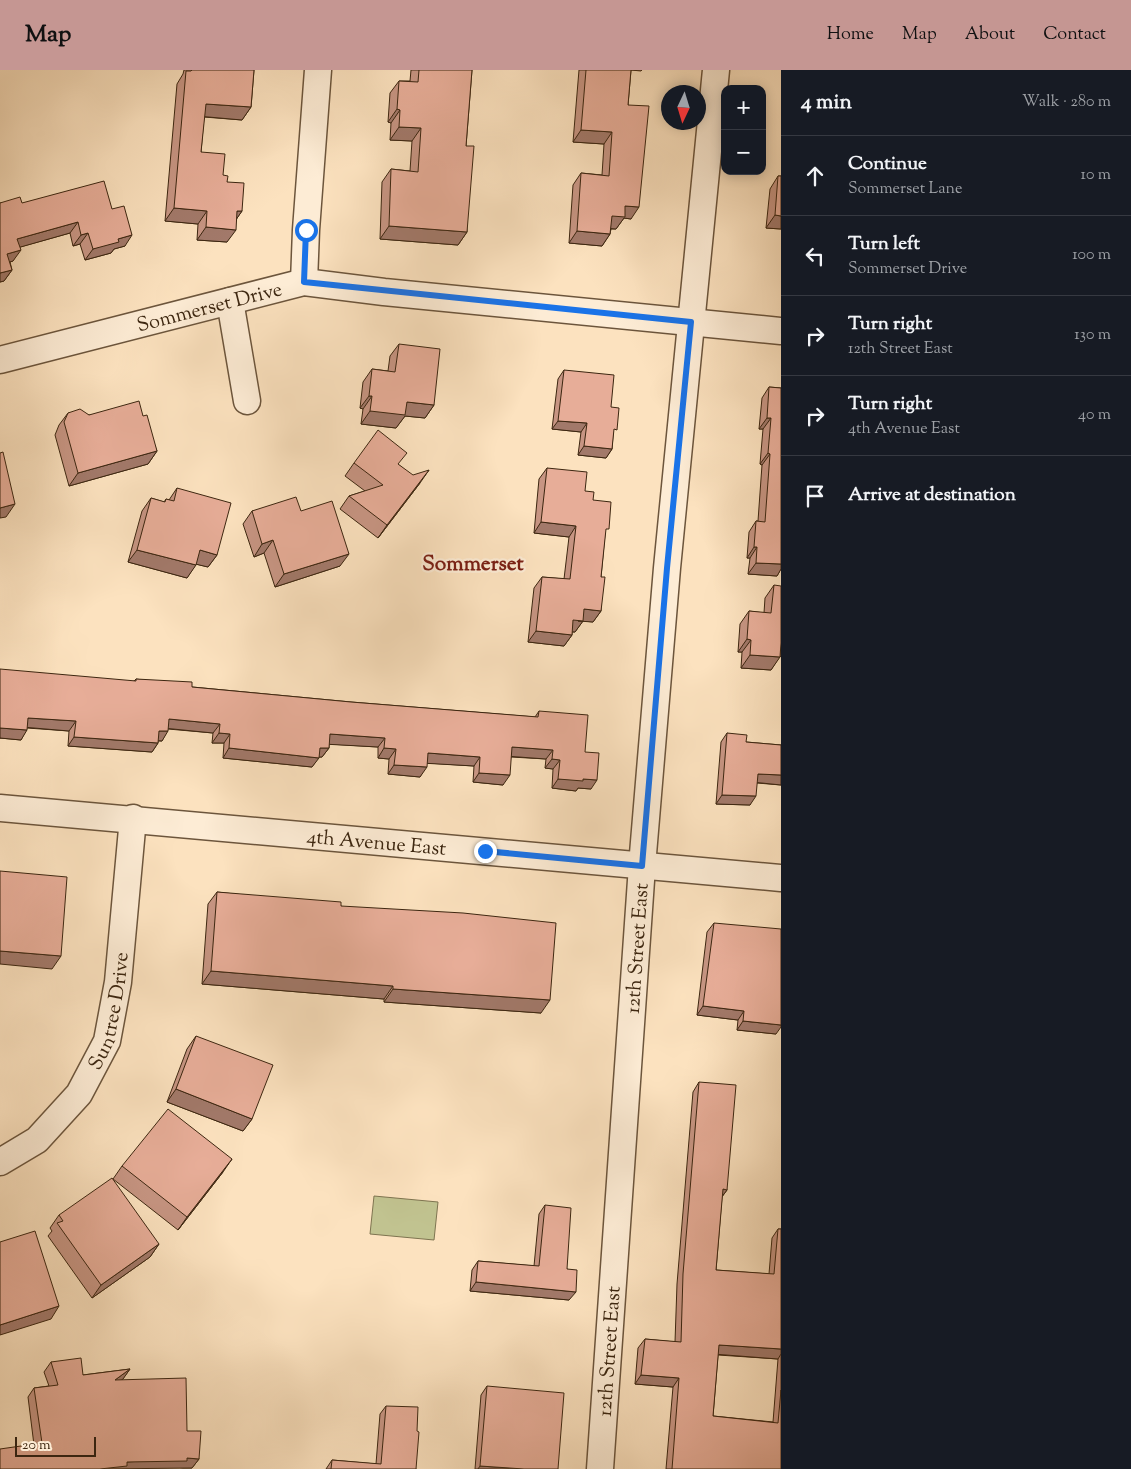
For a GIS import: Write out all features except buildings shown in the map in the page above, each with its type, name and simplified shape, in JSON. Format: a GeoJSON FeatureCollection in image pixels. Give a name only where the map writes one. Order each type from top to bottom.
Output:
{"type":"FeatureCollection","features":[{"type":"Feature","properties":{"kind":"street"},"geometry":{"type":"LineString","coordinates":[[304,282],[318,70]]}},
{"type":"Feature","properties":{"kind":"street","name":"12th Street East"},"geometry":{"type":"LineString","coordinates":[[600,1469],[642,866],[667,568],[716,70]]}},
{"type":"Feature","properties":{"kind":"street","name":"Sommerset Drive"},"geometry":{"type":"LineString","coordinates":[[0,360],[304,282],[781,331]]}},
{"type":"Feature","properties":{"kind":"street"},"geometry":{"type":"LineString","coordinates":[[230,301],[247,401]]}},
{"type":"Feature","properties":{"kind":"street","name":"4th Avenue East"},"geometry":{"type":"LineString","coordinates":[[0,808],[133,818],[781,878]]}},
{"type":"Feature","properties":{"kind":"street","name":"Suntree Drive"},"geometry":{"type":"LineString","coordinates":[[0,1162],[37,1140],[79,1094],[107,1041],[118,982],[133,818]]}},
{"type":"Feature","properties":{"kind":"green space"},"geometry":{"type":"Polygon","coordinates":[[[374,1196],[438,1202],[434,1240],[370,1234],[374,1196]]]}},
{"type":"Feature","properties":{"kind":"district","name":"Sommerset"},"geometry":{"type":"Point","coordinates":[473,563]}},
{"type":"Feature","properties":{"kind":"route"},"geometry":{"type":"LineString","coordinates":[[306,230],[304,282],[384,292],[691,322],[667,568],[642,866],[485,851]]}}]}
